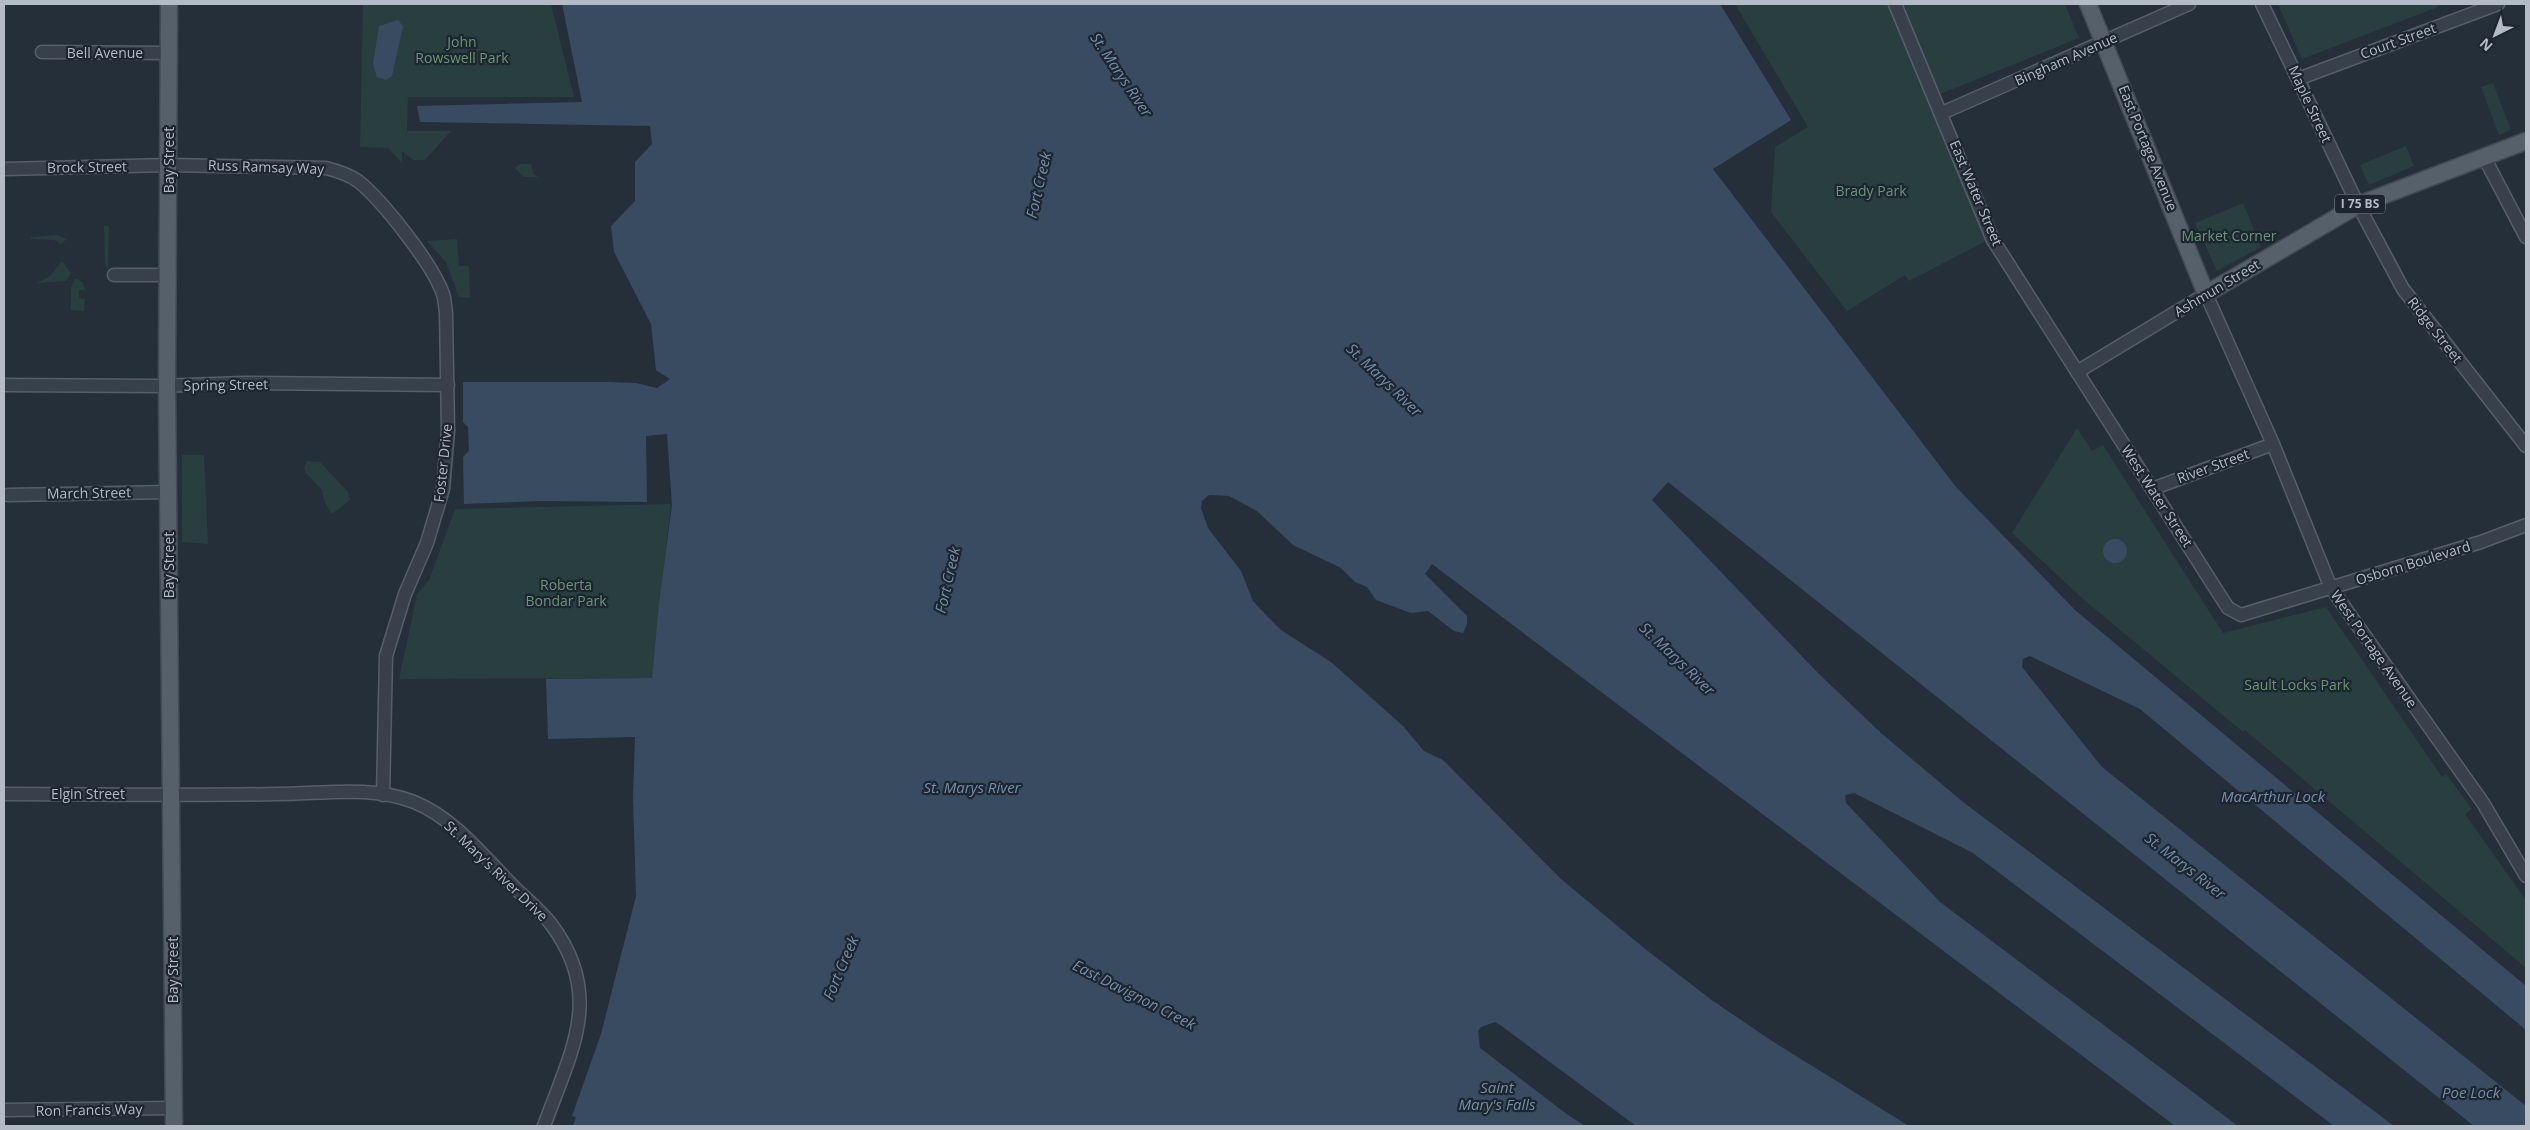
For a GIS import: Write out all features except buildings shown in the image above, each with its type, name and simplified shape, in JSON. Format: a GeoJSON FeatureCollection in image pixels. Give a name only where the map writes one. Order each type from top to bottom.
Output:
{"type":"FeatureCollection","features":[{"type":"Feature","properties":{"kind":"main road","name":"Bay Street"},"geometry":{"type":"LineString","coordinates":[[169,4],[170,165],[167,386],[174,1126]]}},
{"type":"Feature","properties":{"kind":"main road","name":"East Portage Avenue"},"geometry":{"type":"LineString","coordinates":[[2088,4],[2206,294]]}},
{"type":"Feature","properties":{"kind":"main road","name":"Ashmun Street"},"geometry":{"type":"LineString","coordinates":[[2206,294],[2358,205],[2526,141]]}},
{"type":"Feature","properties":{"kind":"street","name":"East Water Street"},"geometry":{"type":"LineString","coordinates":[[1895,4],[1993,240],[2077,372]]}},
{"type":"Feature","properties":{"kind":"street","name":"Bingham Avenue"},"geometry":{"type":"LineString","coordinates":[[1942,114],[2190,4]]}},
{"type":"Feature","properties":{"kind":"street","name":"Maple Street"},"geometry":{"type":"LineString","coordinates":[[2262,4],[2358,205]]}},
{"type":"Feature","properties":{"kind":"street","name":"Court Street"},"geometry":{"type":"LineString","coordinates":[[2298,79],[2498,4]]}},
{"type":"Feature","properties":{"kind":"street","name":"Bell Avenue"},"geometry":{"type":"LineString","coordinates":[[42,52],[168,52]]}},
{"type":"Feature","properties":{"kind":"street"},"geometry":{"type":"LineString","coordinates":[[2484,157],[2526,236]]}},
{"type":"Feature","properties":{"kind":"street","name":"Brock Street"},"geometry":{"type":"LineString","coordinates":[[4,168],[170,165]]}},
{"type":"Feature","properties":{"kind":"street","name":"Russ Ramsay Way"},"geometry":{"type":"LineString","coordinates":[[170,165],[326,168],[342,172],[358,182]]}},
{"type":"Feature","properties":{"kind":"street","name":"Foster Drive"},"geometry":{"type":"LineString","coordinates":[[358,182],[384,206],[432,270],[443,295],[448,385],[448,431],[444,488],[427,543],[405,594],[386,656],[383,795]]}},
{"type":"Feature","properties":{"kind":"street","name":"Ridge Street"},"geometry":{"type":"LineString","coordinates":[[2358,205],[2403,289],[2526,446]]}},
{"type":"Feature","properties":{"kind":"street"},"geometry":{"type":"LineString","coordinates":[[114,275],[168,275]]}},
{"type":"Feature","properties":{"kind":"street","name":"Ashmun Street"},"geometry":{"type":"LineString","coordinates":[[2077,372],[2206,294]]}},
{"type":"Feature","properties":{"kind":"street","name":"West Portage Avenue"},"geometry":{"type":"LineString","coordinates":[[2206,294],[2273,444],[2331,588],[2483,803],[2524,868]]}},
{"type":"Feature","properties":{"kind":"street","name":"West Water Street"},"geometry":{"type":"LineString","coordinates":[[2077,372],[2228,608],[2241,615]]}},
{"type":"Feature","properties":{"kind":"street","name":"Spring Street"},"geometry":{"type":"LineString","coordinates":[[4,385],[167,386],[244,383],[448,385]]}},
{"type":"Feature","properties":{"kind":"street","name":"River Street"},"geometry":{"type":"LineString","coordinates":[[2152,489],[2273,444]]}},
{"type":"Feature","properties":{"kind":"street","name":"March Street"},"geometry":{"type":"LineString","coordinates":[[8,495],[169,492]]}},
{"type":"Feature","properties":{"kind":"street","name":"Osborn Boulevard"},"geometry":{"type":"LineString","coordinates":[[2241,615],[2481,542],[2526,526]]}},
{"type":"Feature","properties":{"kind":"street","name":"St. Mary's River Drive"},"geometry":{"type":"LineString","coordinates":[[172,794],[276,794],[341,791],[383,795],[415,802],[445,820],[550,922],[573,958],[580,985],[581,1013],[576,1038],[544,1126]]}},
{"type":"Feature","properties":{"kind":"street","name":"Elgin Street"},"geometry":{"type":"LineString","coordinates":[[4,794],[172,794]]}},
{"type":"Feature","properties":{"kind":"street","name":"Ron Francis Way"},"geometry":{"type":"LineString","coordinates":[[4,1110],[174,1108]]}},
{"type":"Feature","properties":{"kind":"green space","name":"John Rowswell Park"},"geometry":{"type":"Polygon","coordinates":[[[363,4],[551,4],[574,97],[408,97],[407,131],[451,131],[425,160],[413,160],[402,151],[402,163],[388,148],[360,147],[363,4]]]}},
{"type":"Feature","properties":{"kind":"green space","name":"Brady Park"},"geometry":{"type":"Polygon","coordinates":[[[1735,4],[2065,4],[2079,38],[1928,99],[1992,238],[1909,281],[1905,275],[1847,311],[1771,212],[1775,147],[1808,127],[1735,4]]]}},
{"type":"Feature","properties":{"kind":"green space"},"geometry":{"type":"Polygon","coordinates":[[[2278,4],[2437,4],[2438,7],[2302,59],[2278,4]]]}},
{"type":"Feature","properties":{"kind":"green space"},"geometry":{"type":"Polygon","coordinates":[[[2493,83],[2511,130],[2499,135],[2481,87],[2493,83]]]}},
{"type":"Feature","properties":{"kind":"green space"},"geometry":{"type":"Polygon","coordinates":[[[2406,146],[2414,166],[2369,185],[2360,165],[2406,146]]]}},
{"type":"Feature","properties":{"kind":"green space"},"geometry":{"type":"Polygon","coordinates":[[[520,164],[531,164],[533,173],[538,177],[524,177],[515,168],[520,164]]]}},
{"type":"Feature","properties":{"kind":"green space","name":"Market Corner"},"geometry":{"type":"Polygon","coordinates":[[[2243,203],[2261,247],[2217,271],[2195,223],[2243,203]]]}},
{"type":"Feature","properties":{"kind":"green space"},"geometry":{"type":"Polygon","coordinates":[[[104,226],[109,226],[108,269],[105,264],[104,226]]]}},
{"type":"Feature","properties":{"kind":"green space"},"geometry":{"type":"Polygon","coordinates":[[[57,235],[67,239],[61,244],[54,240],[31,239],[31,237],[57,235]]]}},
{"type":"Feature","properties":{"kind":"green space"},"geometry":{"type":"Polygon","coordinates":[[[457,239],[459,266],[469,266],[470,298],[459,297],[446,262],[427,241],[457,239]]]}},
{"type":"Feature","properties":{"kind":"green space"},"geometry":{"type":"Polygon","coordinates":[[[62,261],[71,273],[66,281],[37,283],[50,276],[62,261]]]}},
{"type":"Feature","properties":{"kind":"green space"},"geometry":{"type":"Polygon","coordinates":[[[75,279],[83,283],[85,290],[79,290],[79,298],[85,299],[84,311],[71,310],[71,287],[75,279]]]}},
{"type":"Feature","properties":{"kind":"green space","name":"Sault Locks Park"},"geometry":{"type":"Polygon","coordinates":[[[2077,428],[2092,451],[2103,445],[2223,633],[2326,607],[2442,777],[2446,774],[2472,809],[2465,814],[2526,900],[2526,968],[2245,730],[2243,732],[2083,599],[2012,533],[2077,428]]]}},
{"type":"Feature","properties":{"kind":"green space"},"geometry":{"type":"Polygon","coordinates":[[[182,455],[204,455],[208,544],[182,542],[182,455]]]}},
{"type":"Feature","properties":{"kind":"green space"},"geometry":{"type":"Polygon","coordinates":[[[307,461],[320,462],[348,492],[350,500],[332,514],[325,503],[322,490],[306,473],[304,468],[307,461]]]}},
{"type":"Feature","properties":{"kind":"green space","name":"Roberta Bondar Park"},"geometry":{"type":"Polygon","coordinates":[[[671,504],[652,678],[399,679],[417,594],[429,580],[455,509],[671,504]]]}},
{"type":"Feature","properties":{"kind":"water","name":"St. Marys River"},"geometry":{"type":"Polygon","coordinates":[[[562,4],[1720,4],[1791,120],[1713,169],[1956,487],[2075,610],[2526,986],[2526,1030],[2140,709],[2030,656],[2023,659],[2022,667],[2102,767],[2526,1106],[2526,1126],[2474,1126],[1668,482],[1652,500],[1818,673],[1881,733],[1963,802],[2394,1126],[2334,1126],[1973,853],[1854,793],[1845,795],[1846,803],[1940,902],[2238,1126],[2175,1126],[1432,564],[1425,574],[1467,616],[1467,624],[1463,633],[1454,631],[1428,611],[1411,613],[1376,600],[1367,587],[1355,582],[1341,568],[1293,545],[1257,511],[1229,496],[1209,495],[1202,501],[1201,508],[1208,528],[1241,571],[1253,601],[1281,630],[1331,662],[1403,726],[1424,751],[1443,760],[1561,879],[1644,948],[1713,1001],[1772,1041],[1909,1126],[573,1126],[576,1117],[572,1116],[601,1034],[636,896],[633,798],[635,737],[548,739],[546,679],[652,678],[659,604],[672,505],[667,434],[646,436],[647,502],[542,501],[464,504],[463,457],[469,451],[468,427],[463,422],[463,382],[609,382],[636,383],[657,388],[670,379],[656,370],[651,324],[614,252],[611,226],[635,201],[635,162],[652,144],[650,126],[420,122],[417,106],[582,102],[562,4]]]}},
{"type":"Feature","properties":{"kind":"water"},"geometry":{"type":"Polygon","coordinates":[[[398,20],[403,26],[392,76],[386,80],[377,77],[373,64],[379,26],[398,20]]]}},
{"type":"Feature","properties":{"kind":"water"},"geometry":{"type":"Polygon","coordinates":[[[2115,539],[2124,542],[2127,551],[2124,560],[2115,563],[2106,560],[2103,551],[2106,542],[2115,539]]]}},
{"type":"Feature","properties":{"kind":"pier"},"geometry":{"type":"Polygon","coordinates":[[[1495,1022],[1636,1126],[1585,1126],[1568,1115],[1480,1048],[1478,1031],[1481,1027],[1495,1022]]]}},
{"type":"Feature","properties":{"kind":"water label","name":"Fort Creek"},"geometry":{"type":"Point","coordinates":[1039,185]}},
{"type":"Feature","properties":{"kind":"water label","name":"Fort Creek"},"geometry":{"type":"Point","coordinates":[948,580]}},
{"type":"Feature","properties":{"kind":"water label","name":"MacArthur Lock"},"geometry":{"type":"Point","coordinates":[2273,797]}},
{"type":"Feature","properties":{"kind":"water label","name":"Fort Creek"},"geometry":{"type":"Point","coordinates":[841,968]}},
{"type":"Feature","properties":{"kind":"water label","name":"East Davignon Creek"},"geometry":{"type":"Point","coordinates":[1134,995]}},
{"type":"Feature","properties":{"kind":"water label","name":"Poe Lock"},"geometry":{"type":"Point","coordinates":[2471,1093]}},
{"type":"Feature","properties":{"kind":"water label","name":"Saint Mary's Falls"},"geometry":{"type":"Point","coordinates":[1497,1096]}}]}
